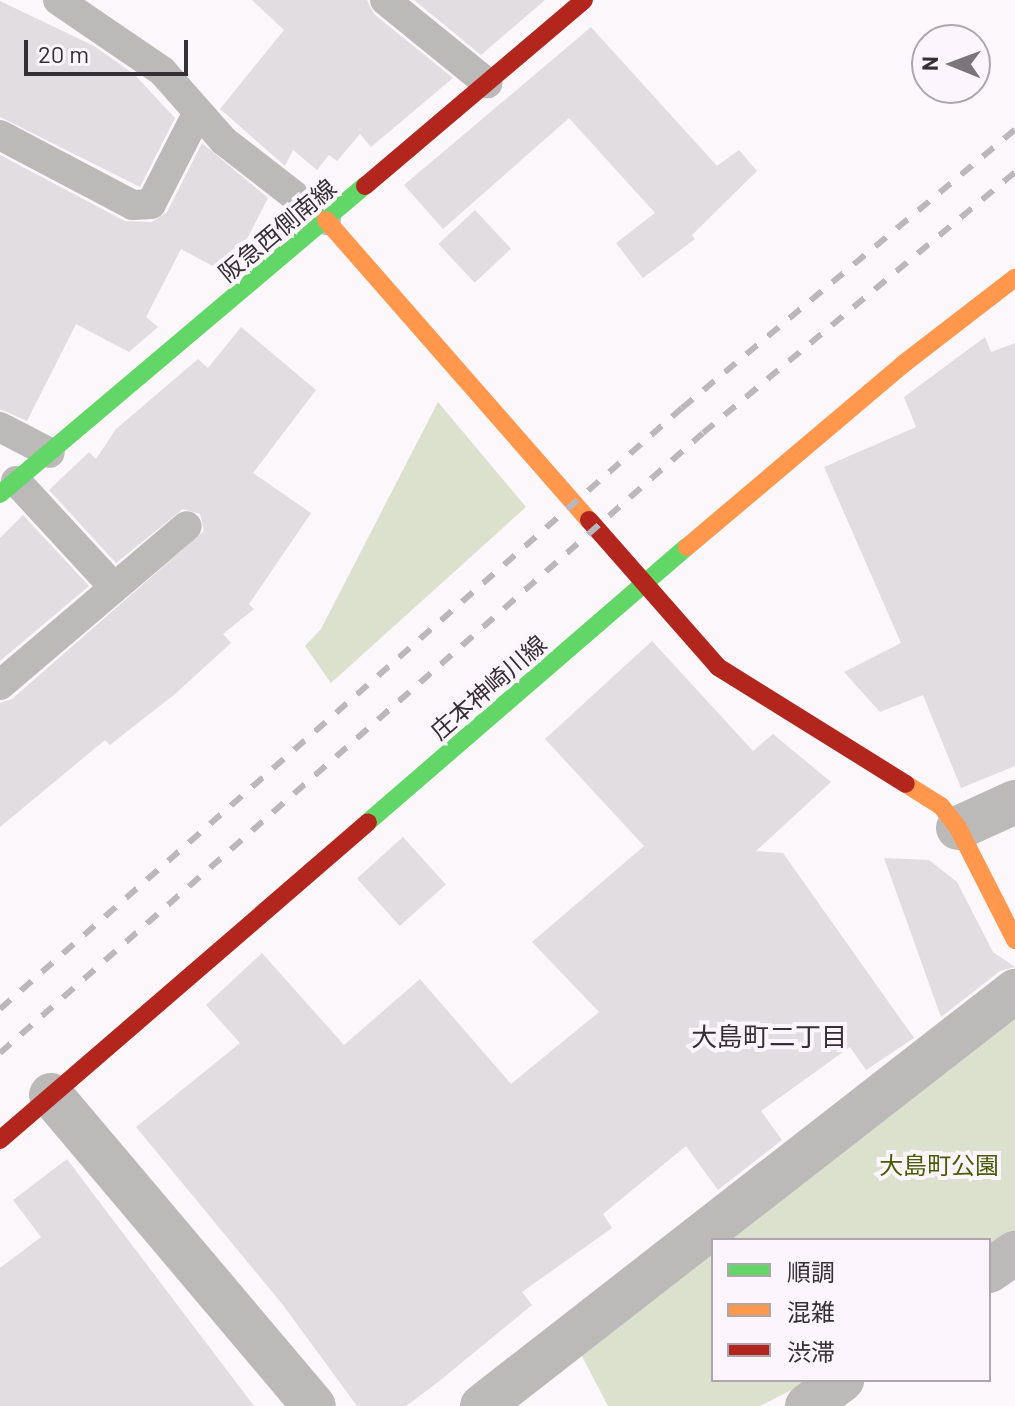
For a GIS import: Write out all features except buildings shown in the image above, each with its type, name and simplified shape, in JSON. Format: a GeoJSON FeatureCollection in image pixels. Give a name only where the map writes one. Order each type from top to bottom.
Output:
{"type":"FeatureCollection","features":[{"type":"Feature","properties":{"kind":"street","name":"阪急西側南線"},"geometry":{"type":"LineString","coordinates":[[8,488],[584,0]]}},
{"type":"Feature","properties":{"kind":"street"},"geometry":{"type":"LineString","coordinates":[[326,220],[718,667],[941,806],[958,828],[1015,940]]}},
{"type":"Feature","properties":{"kind":"street","name":"庄本神崎川線"},"geometry":{"type":"LineString","coordinates":[[0,1140],[645,583],[902,365],[1015,278]]}},
{"type":"Feature","properties":{"kind":"street"},"geometry":{"type":"LineString","coordinates":[[958,828],[1015,802]]}},
{"type":"Feature","properties":{"kind":"street"},"geometry":{"type":"LineString","coordinates":[[482,1406],[1015,991]]}},
{"type":"Feature","properties":{"kind":"street"},"geometry":{"type":"LineString","coordinates":[[51,1095],[314,1406]]}},
{"type":"Feature","properties":{"kind":"street"},"geometry":{"type":"LineString","coordinates":[[991,1270],[1015,1253]]}},
{"type":"Feature","properties":{"kind":"street"},"geometry":{"type":"LineString","coordinates":[[807,1406],[839,1382]]}},
{"type":"Feature","properties":{"kind":"lane"},"geometry":{"type":"LineString","coordinates":[[58,0],[162,71],[224,141],[326,220]]}},
{"type":"Feature","properties":{"kind":"lane"},"geometry":{"type":"LineString","coordinates":[[385,0],[487,83]]}},
{"type":"Feature","properties":{"kind":"lane"},"geometry":{"type":"LineString","coordinates":[[0,135],[133,205],[151,204],[198,112]]}},
{"type":"Feature","properties":{"kind":"lane"},"geometry":{"type":"LineString","coordinates":[[0,427],[50,453]]}},
{"type":"Feature","properties":{"kind":"lane"},"geometry":{"type":"LineString","coordinates":[[8,488],[113,586]]}},
{"type":"Feature","properties":{"kind":"lane"},"geometry":{"type":"LineString","coordinates":[[0,685],[187,526]]}},
{"type":"Feature","properties":{"kind":"green space"},"geometry":{"type":"Polygon","coordinates":[[[438,402],[526,507],[331,683],[305,646],[321,629],[438,402]]]}},
{"type":"Feature","properties":{"kind":"green space","name":"大島町公園"},"geometry":{"type":"Polygon","coordinates":[[[1015,1011],[1015,1236],[991,1254],[991,1238],[717,1238],[1015,1011]]]}},
{"type":"Feature","properties":{"kind":"green space"},"geometry":{"type":"Polygon","coordinates":[[[711,1243],[711,1382],[807,1382],[760,1406],[608,1406],[576,1345],[711,1243]]]}},
{"type":"Feature","properties":{"kind":"railway"},"geometry":{"type":"LineString","coordinates":[[0,1009],[682,408],[1015,130]]}},
{"type":"Feature","properties":{"kind":"railway"},"geometry":{"type":"LineString","coordinates":[[0,1053],[703,433],[1015,172]]}},
{"type":"Feature","properties":{"kind":"traffic: fast"},"geometry":{"type":"LineString","coordinates":[[0,494],[365,186]]}},
{"type":"Feature","properties":{"kind":"traffic: fast"},"geometry":{"type":"LineString","coordinates":[[368,822],[687,547]]}},
{"type":"Feature","properties":{"kind":"traffic: slow"},"geometry":{"type":"LineString","coordinates":[[326,220],[589,520]]}},
{"type":"Feature","properties":{"kind":"traffic: slow"},"geometry":{"type":"LineString","coordinates":[[687,547],[902,365],[1015,278]]}},
{"type":"Feature","properties":{"kind":"traffic: slow"},"geometry":{"type":"LineString","coordinates":[[906,784],[941,806],[958,828],[1015,940]]}},
{"type":"Feature","properties":{"kind":"traffic: jam"},"geometry":{"type":"LineString","coordinates":[[365,186],[584,0]]}},
{"type":"Feature","properties":{"kind":"traffic: jam"},"geometry":{"type":"LineString","coordinates":[[589,520],[718,667],[906,784]]}},
{"type":"Feature","properties":{"kind":"traffic: jam"},"geometry":{"type":"LineString","coordinates":[[0,1140],[368,822]]}},
{"type":"Feature","properties":{"kind":"district","name":"大島町二丁目"},"geometry":{"type":"Point","coordinates":[769,1036]}}]}
